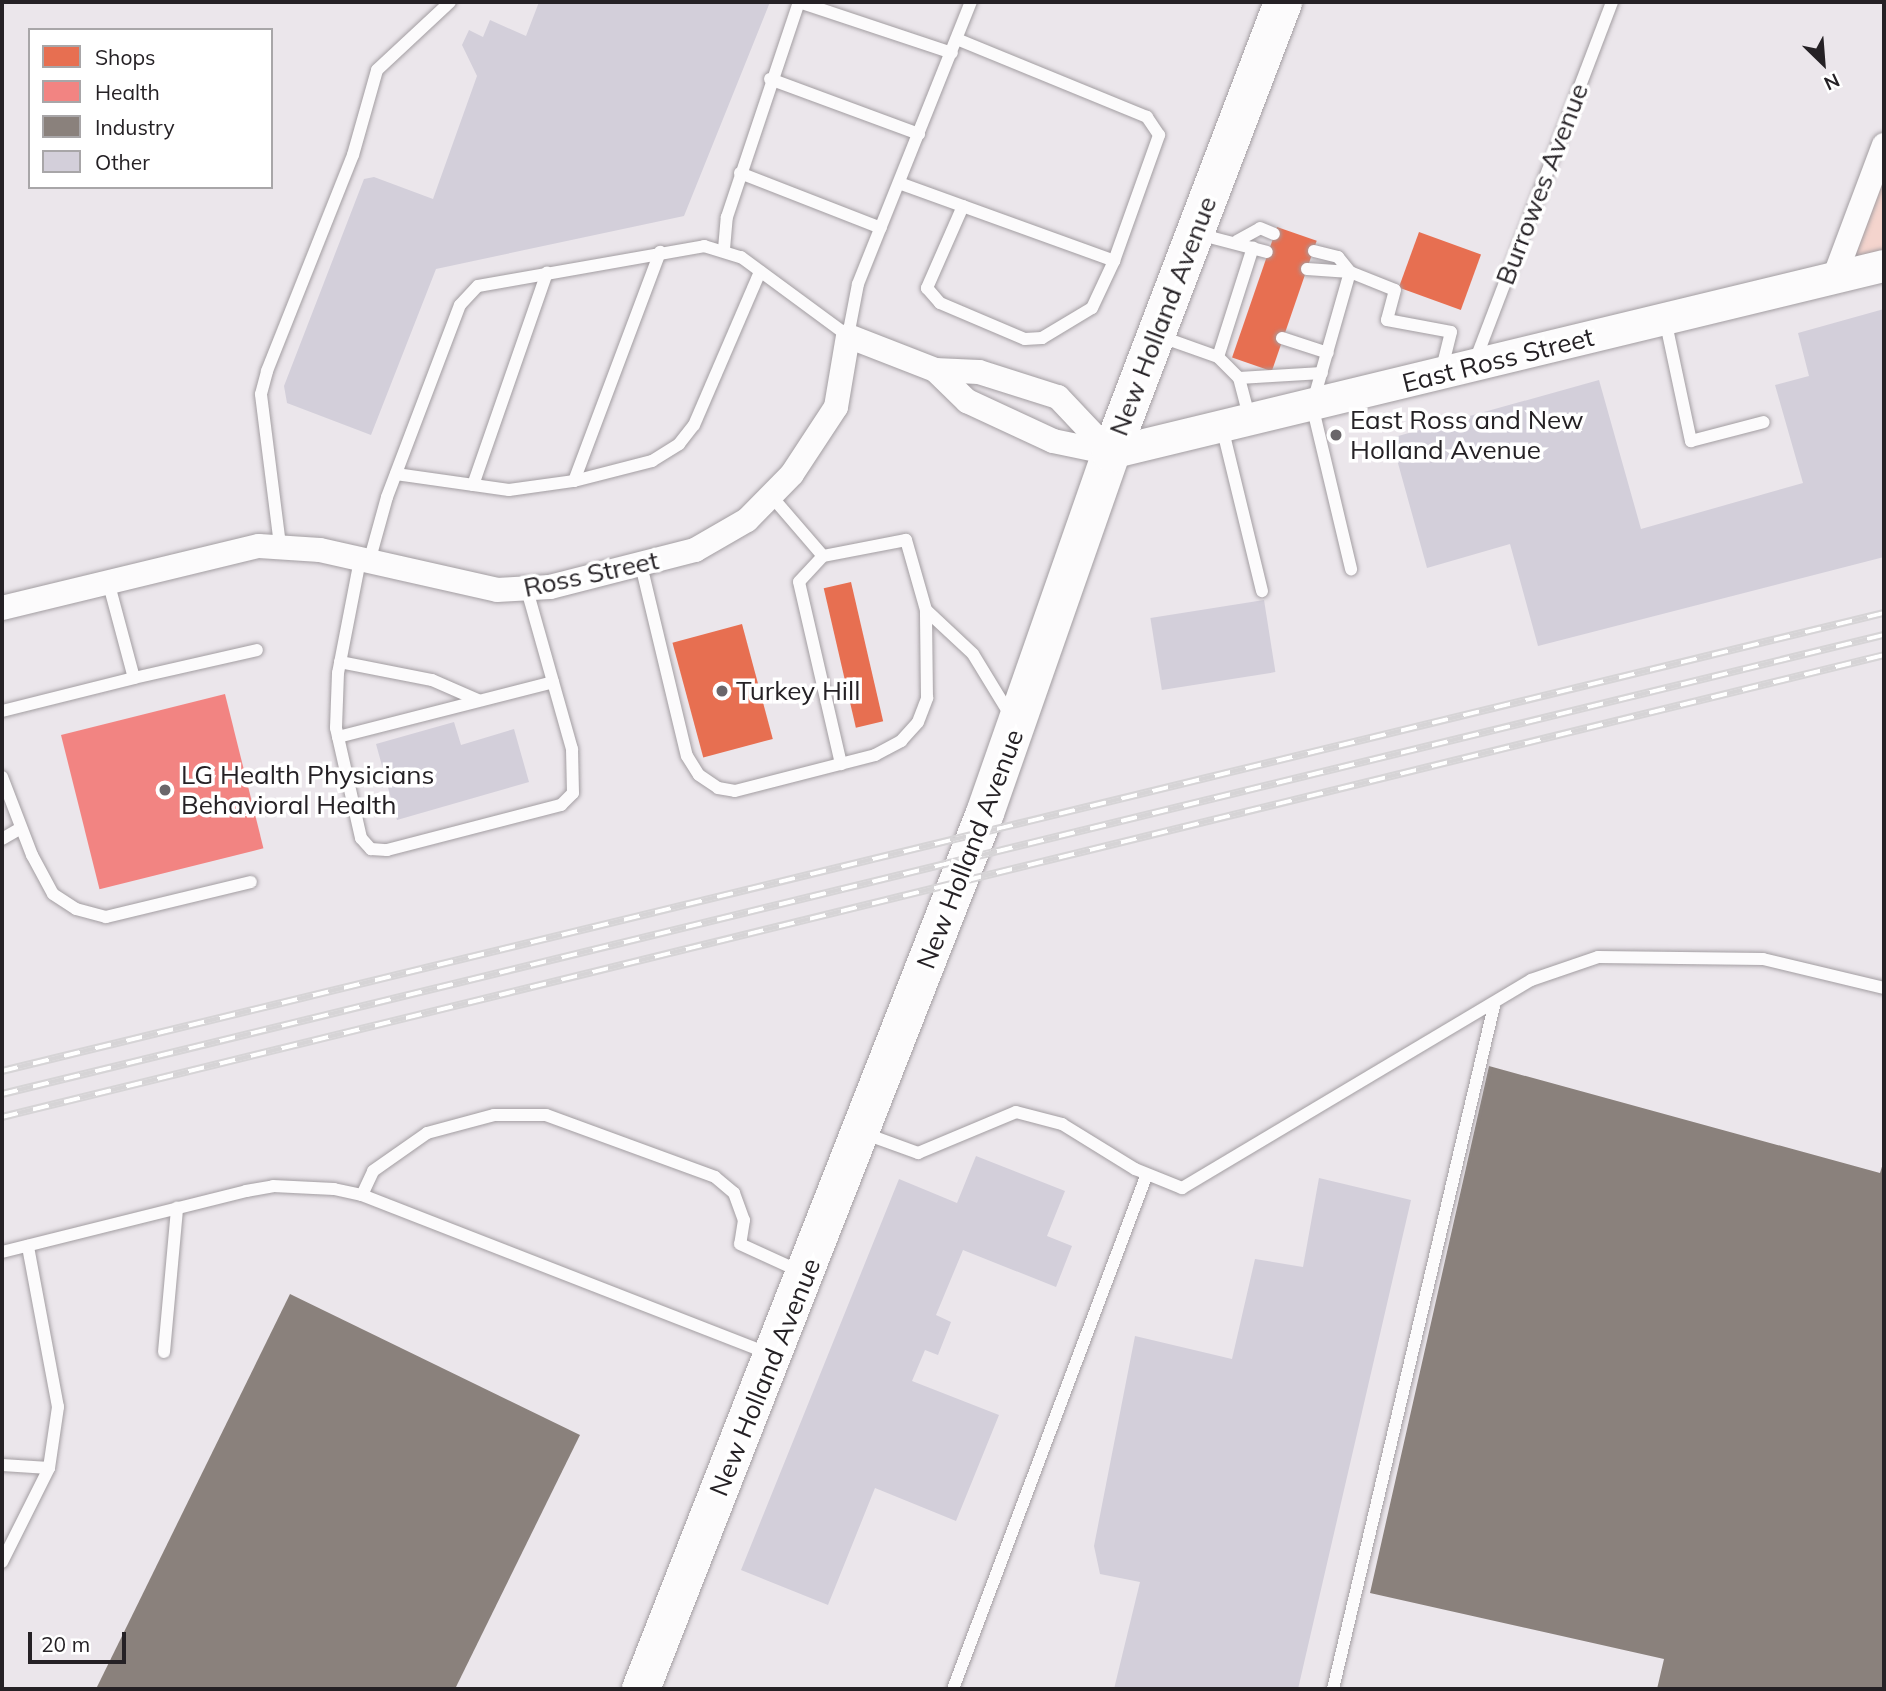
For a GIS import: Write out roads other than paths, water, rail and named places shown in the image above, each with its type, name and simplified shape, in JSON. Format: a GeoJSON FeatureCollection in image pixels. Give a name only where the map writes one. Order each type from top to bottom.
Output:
{"type":"FeatureCollection","features":[{"type":"Feature","properties":{"kind":"main road","name":"New Holland Avenue"},"geometry":{"type":"LineString","coordinates":[[641,1689],[806,1274],[1017,727],[1111,453],[1283,2]]}},
{"type":"Feature","properties":{"kind":"street"},"geometry":{"type":"LineString","coordinates":[[1833,278],[1884,145]]}},
{"type":"Feature","properties":{"kind":"street","name":"East Ross Street"},"geometry":{"type":"LineString","coordinates":[[1111,453],[1884,266]]}},
{"type":"Feature","properties":{"kind":"street","name":"Ross Street"},"geometry":{"type":"LineString","coordinates":[[2,608],[226,551],[280,545],[365,561],[470,587],[527,590],[695,550],[722,536],[772,497],[836,407],[848,336]]}},
{"type":"Feature","properties":{"kind":"street"},"geometry":{"type":"LineString","coordinates":[[848,336],[935,370],[979,372],[1058,397],[1111,453]]}},
{"type":"Feature","properties":{"kind":"street"},"geometry":{"type":"LineString","coordinates":[[935,370],[967,401],[1053,441],[1111,453]]}},
{"type":"Feature","properties":{"kind":"lane"},"geometry":{"type":"LineString","coordinates":[[280,545],[261,394],[267,371],[353,155],[377,70],[450,2]]}},
{"type":"Feature","properties":{"kind":"lane"},"geometry":{"type":"LineString","coordinates":[[724,249],[727,218],[740,173],[770,79],[799,2],[952,53]]}},
{"type":"Feature","properties":{"kind":"lane"},"geometry":{"type":"LineString","coordinates":[[527,590],[572,749],[573,793],[561,805],[387,850],[371,849],[361,838],[338,737],[340,662],[365,561],[396,474],[467,295],[491,281],[704,246],[724,249],[848,336],[852,302],[971,2]]}},
{"type":"Feature","properties":{"kind":"lane","name":"Burrowes Avenue"},"geometry":{"type":"LineString","coordinates":[[1473,366],[1612,2]]}},
{"type":"Feature","properties":{"kind":"lane"},"geometry":{"type":"LineString","coordinates":[[957,39],[1147,117],[1159,135],[1114,261],[1092,309],[1042,338],[1025,339],[940,303],[927,288],[963,206]]}},
{"type":"Feature","properties":{"kind":"lane"},"geometry":{"type":"LineString","coordinates":[[770,79],[919,134]]}},
{"type":"Feature","properties":{"kind":"lane"},"geometry":{"type":"LineString","coordinates":[[740,173],[881,228]]}},
{"type":"Feature","properties":{"kind":"lane"},"geometry":{"type":"LineString","coordinates":[[899,183],[1114,261]]}},
{"type":"Feature","properties":{"kind":"lane"},"geometry":{"type":"LineString","coordinates":[[1237,241],[1261,228],[1274,234]]}},
{"type":"Feature","properties":{"kind":"lane"},"geometry":{"type":"LineString","coordinates":[[1194,233],[1237,241],[1267,252]]}},
{"type":"Feature","properties":{"kind":"lane"},"geometry":{"type":"LineString","coordinates":[[1218,357],[1235,324],[1253,247]]}},
{"type":"Feature","properties":{"kind":"lane"},"geometry":{"type":"LineString","coordinates":[[1314,251],[1338,257],[1350,272]]}},
{"type":"Feature","properties":{"kind":"lane"},"geometry":{"type":"LineString","coordinates":[[574,481],[660,253]]}},
{"type":"Feature","properties":{"kind":"lane"},"geometry":{"type":"LineString","coordinates":[[1307,269],[1350,272],[1395,290],[1387,320],[1451,332],[1442,373]]}},
{"type":"Feature","properties":{"kind":"lane"},"geometry":{"type":"LineString","coordinates":[[473,485],[547,272]]}},
{"type":"Feature","properties":{"kind":"lane"},"geometry":{"type":"LineString","coordinates":[[396,474],[509,491],[574,481],[652,461],[679,444],[694,425],[760,272]]}},
{"type":"Feature","properties":{"kind":"lane"},"geometry":{"type":"LineString","coordinates":[[1350,272],[1312,405],[1351,569]]}},
{"type":"Feature","properties":{"kind":"lane"},"geometry":{"type":"LineString","coordinates":[[1665,319],[1690,441],[1764,422]]}},
{"type":"Feature","properties":{"kind":"lane"},"geometry":{"type":"LineString","coordinates":[[1156,335],[1218,357],[1239,378],[1322,373]]}},
{"type":"Feature","properties":{"kind":"lane"},"geometry":{"type":"LineString","coordinates":[[1282,338],[1328,353]]}},
{"type":"Feature","properties":{"kind":"lane"},"geometry":{"type":"LineString","coordinates":[[1239,378],[1236,423],[1262,591]]}},
{"type":"Feature","properties":{"kind":"lane"},"geometry":{"type":"LineString","coordinates":[[772,497],[822,556]]}},
{"type":"Feature","properties":{"kind":"lane"},"geometry":{"type":"LineString","coordinates":[[640,565],[687,756],[699,775],[718,788],[735,791],[841,764],[875,755],[901,741],[918,722],[927,698],[926,610],[906,540],[822,556],[799,582],[841,764]]}},
{"type":"Feature","properties":{"kind":"lane"},"geometry":{"type":"LineString","coordinates":[[108,581],[134,678]]}},
{"type":"Feature","properties":{"kind":"lane"},"geometry":{"type":"LineString","coordinates":[[926,610],[973,654],[1017,727]]}},
{"type":"Feature","properties":{"kind":"lane"},"geometry":{"type":"LineString","coordinates":[[2,710],[257,650]]}},
{"type":"Feature","properties":{"kind":"lane"},"geometry":{"type":"LineString","coordinates":[[340,662],[432,680],[478,700]]}},
{"type":"Feature","properties":{"kind":"lane"},"geometry":{"type":"LineString","coordinates":[[338,737],[553,682]]}},
{"type":"Feature","properties":{"kind":"lane"},"geometry":{"type":"LineString","coordinates":[[2,778],[53,894],[76,909],[106,917],[251,882]]}},
{"type":"Feature","properties":{"kind":"lane"},"geometry":{"type":"LineString","coordinates":[[2,839],[22,828]]}},
{"type":"Feature","properties":{"kind":"lane"},"geometry":{"type":"LineString","coordinates":[[861,1132],[918,1153],[1016,1112],[1062,1124],[1147,1174],[1182,1188],[1494,1006],[1531,980],[1598,957],[1763,959],[1884,988]]}},
{"type":"Feature","properties":{"kind":"lane"},"geometry":{"type":"LineString","coordinates":[[1333,1689],[1494,1006]]}},
{"type":"Feature","properties":{"kind":"lane"},"geometry":{"type":"LineString","coordinates":[[362,1195],[373,1171],[427,1133],[494,1115],[546,1115],[715,1177],[734,1193],[741,1211],[744,1220],[740,1244],[806,1274]]}},
{"type":"Feature","properties":{"kind":"lane"},"geometry":{"type":"LineString","coordinates":[[953,1689],[1147,1174]]}},
{"type":"Feature","properties":{"kind":"lane"},"geometry":{"type":"LineString","coordinates":[[2,1252],[273,1186],[305,1186],[362,1195],[773,1356]]}},
{"type":"Feature","properties":{"kind":"lane"},"geometry":{"type":"LineString","coordinates":[[164,1352],[177,1208]]}},
{"type":"Feature","properties":{"kind":"lane"},"geometry":{"type":"LineString","coordinates":[[2,1562],[49,1468],[58,1407],[28,1245]]}},
{"type":"Feature","properties":{"kind":"lane"},"geometry":{"type":"LineString","coordinates":[[2,1465],[49,1468]]}},
{"type":"Feature","properties":{"kind":"railway"},"geometry":{"type":"LineString","coordinates":[[2,1071],[1884,613]]}},
{"type":"Feature","properties":{"kind":"railway"},"geometry":{"type":"LineString","coordinates":[[2,1094],[1884,635]]}},
{"type":"Feature","properties":{"kind":"railway"},"geometry":{"type":"LineString","coordinates":[[2,1117],[1884,655]]}},
{"type":"Feature","properties":{"kind":"place","name":"East Ross and New Holland Avenue"},"geometry":{"type":"Point","coordinates":[1336,435]}},
{"type":"Feature","properties":{"kind":"place","name":"Turkey Hill"},"geometry":{"type":"Point","coordinates":[722,691]}},
{"type":"Feature","properties":{"kind":"place","name":"LG Health Physicians Behavioral Health"},"geometry":{"type":"Point","coordinates":[165,790]}}]}
